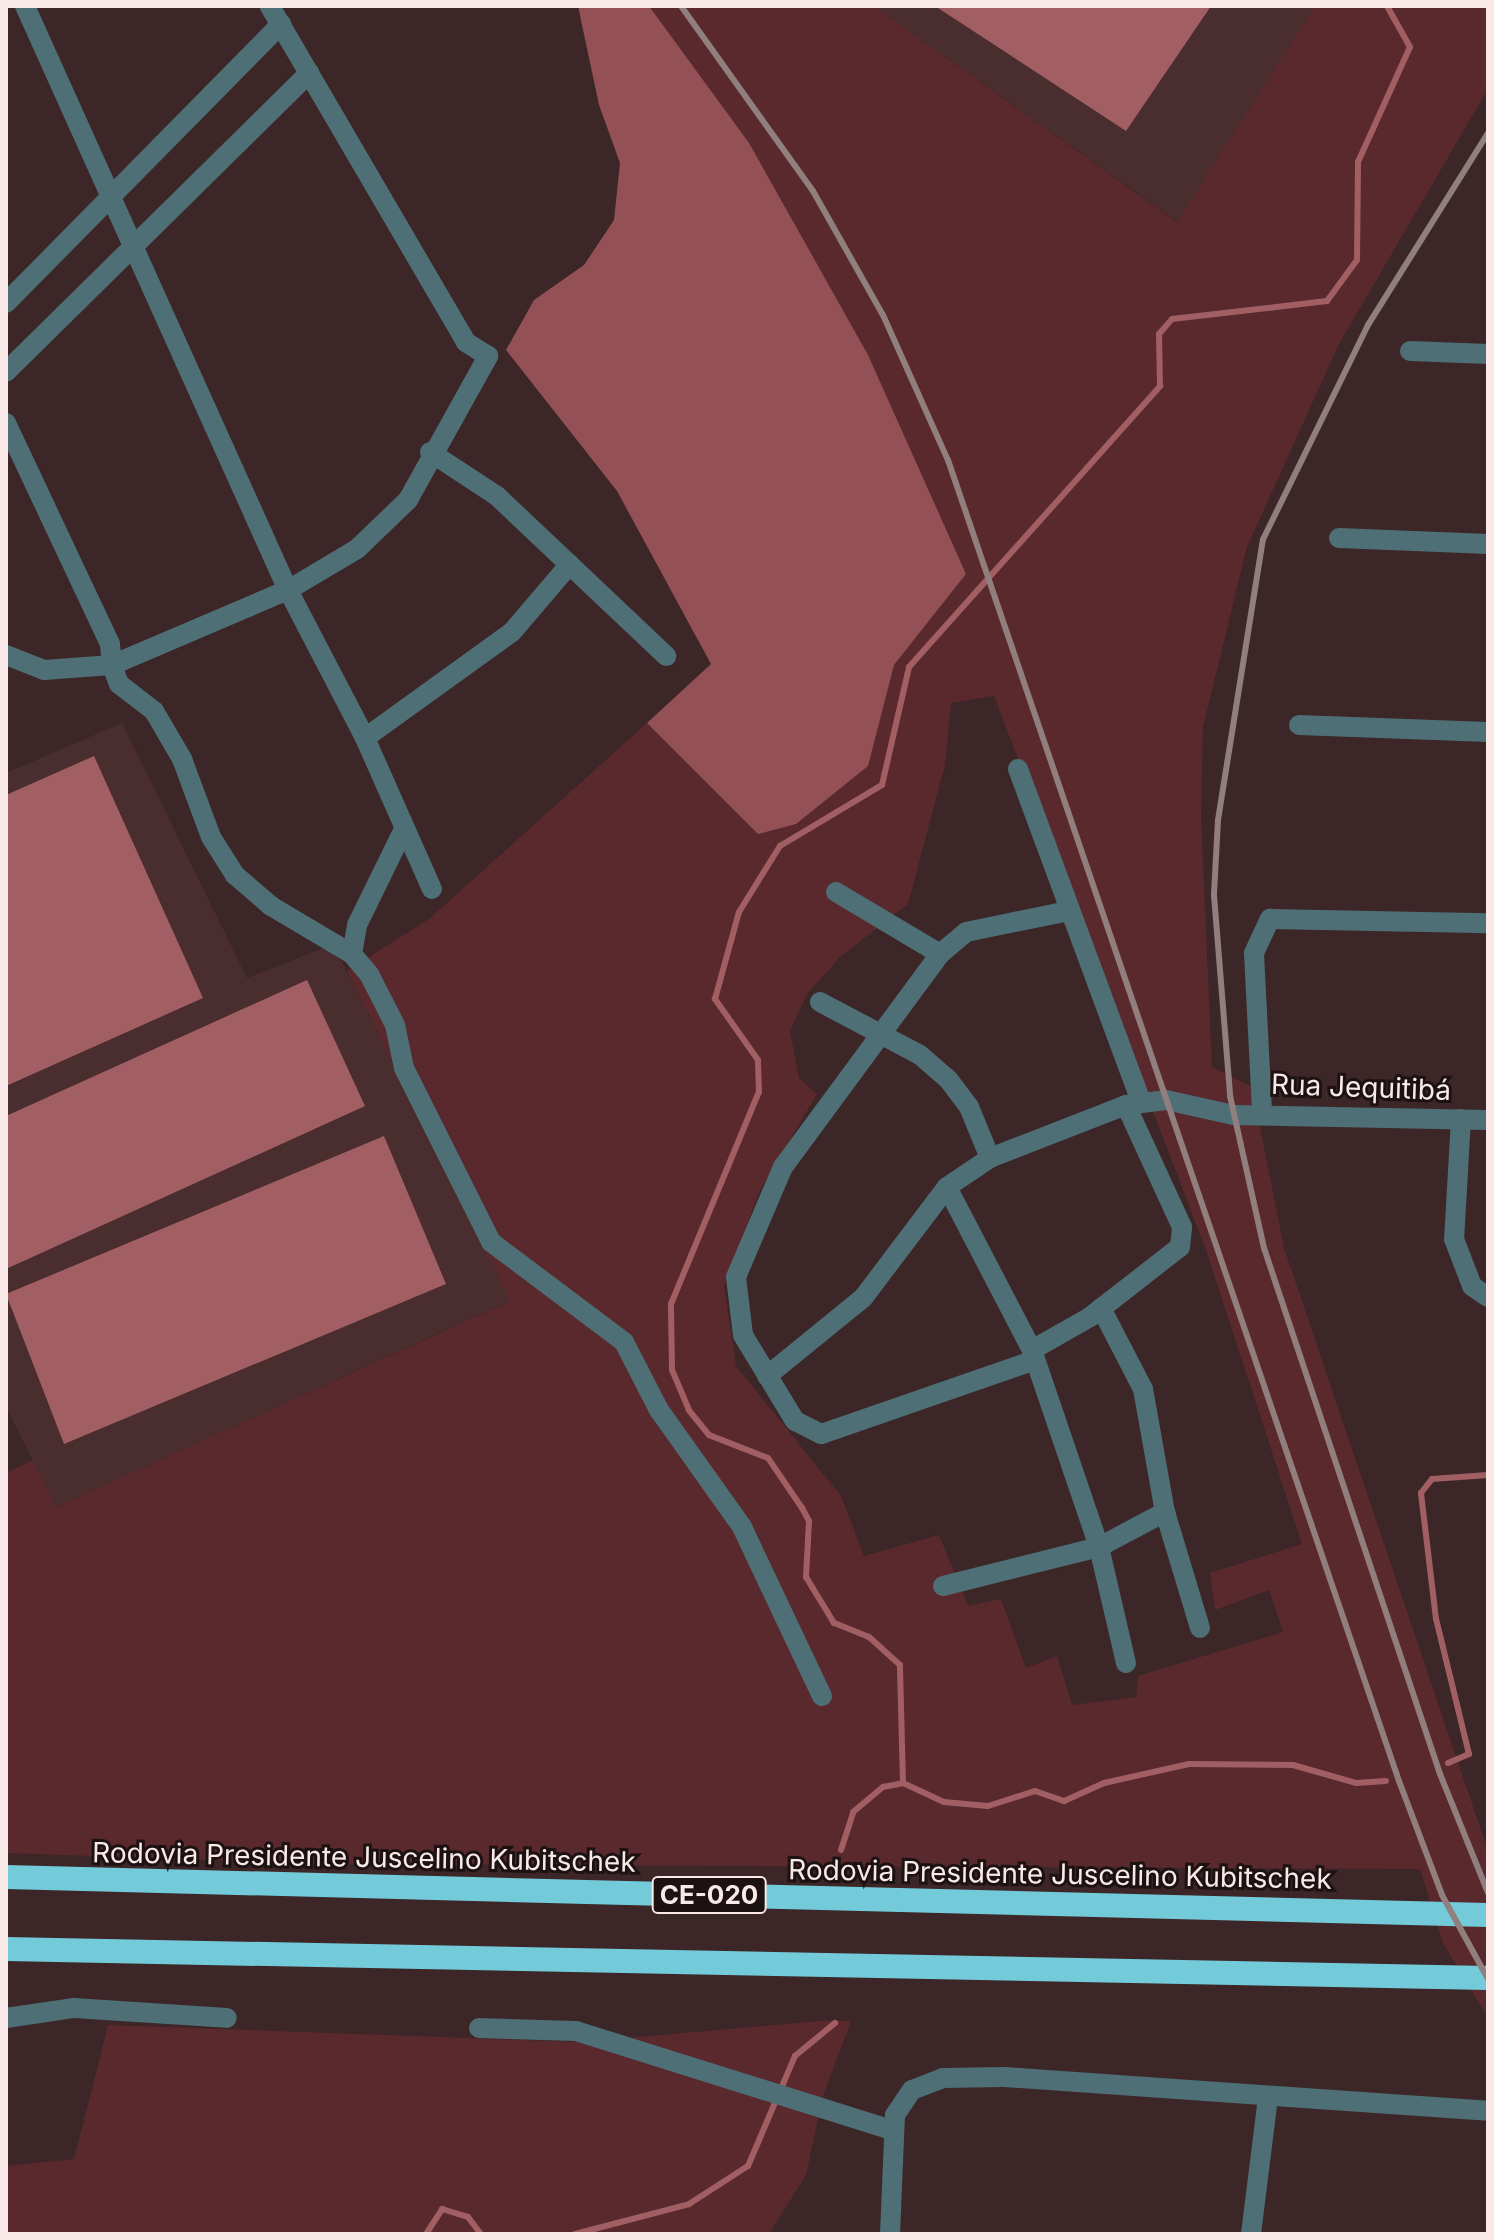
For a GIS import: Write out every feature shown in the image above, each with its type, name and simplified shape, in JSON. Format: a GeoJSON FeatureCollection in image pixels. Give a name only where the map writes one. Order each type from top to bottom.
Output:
{"type":"FeatureCollection","features":[{"type":"Feature","properties":{"kind":"highway","name":"Rodovia Presidente Juscelino Kubitschek"},"geometry":{"type":"LineString","coordinates":[[6,1877],[1488,1915]]}},
{"type":"Feature","properties":{"kind":"highway"},"geometry":{"type":"LineString","coordinates":[[6,1949],[1488,1978]]}},
{"type":"Feature","properties":{"kind":"street"},"geometry":{"type":"LineString","coordinates":[[25,6],[288,590],[365,738],[432,889]]}},
{"type":"Feature","properties":{"kind":"street"},"geometry":{"type":"LineString","coordinates":[[6,655],[44,670],[112,665],[288,590],[387,524],[421,479],[430,452],[488,356],[466,342],[270,6]]}},
{"type":"Feature","properties":{"kind":"street"},"geometry":{"type":"LineString","coordinates":[[6,303],[281,24]]}},
{"type":"Feature","properties":{"kind":"street"},"geometry":{"type":"LineString","coordinates":[[6,372],[309,73]]}},
{"type":"Feature","properties":{"kind":"street"},"geometry":{"type":"LineString","coordinates":[[1410,351],[1488,354]]}},
{"type":"Feature","properties":{"kind":"street"},"geometry":{"type":"LineString","coordinates":[[6,423],[110,644],[112,665],[119,684],[154,711],[182,759],[211,837],[235,875],[271,906],[352,954],[395,1025],[404,1068],[491,1242],[624,1342],[659,1410],[742,1527],[822,1696]]}},
{"type":"Feature","properties":{"kind":"street"},"geometry":{"type":"LineString","coordinates":[[430,452],[497,496],[666,656]]}},
{"type":"Feature","properties":{"kind":"street"},"geometry":{"type":"LineString","coordinates":[[1339,538],[1488,544]]}},
{"type":"Feature","properties":{"kind":"street"},"geometry":{"type":"LineString","coordinates":[[365,738],[512,632],[570,564]]}},
{"type":"Feature","properties":{"kind":"street"},"geometry":{"type":"LineString","coordinates":[[1299,725],[1488,732]]}},
{"type":"Feature","properties":{"kind":"street"},"geometry":{"type":"LineString","coordinates":[[1018,769],[1183,1237],[1172,1256],[1034,1355],[835,1435],[795,1421],[743,1335],[735,1300],[742,1256],[783,1167],[879,1031],[940,954],[966,932],[1068,911]]}},
{"type":"Feature","properties":{"kind":"street"},"geometry":{"type":"LineString","coordinates":[[352,954],[357,925],[404,829]]}},
{"type":"Feature","properties":{"kind":"street"},"geometry":{"type":"LineString","coordinates":[[836,892],[940,954]]}},
{"type":"Feature","properties":{"kind":"street"},"geometry":{"type":"LineString","coordinates":[[1262,1111],[1254,953],[1270,919],[1488,923]]}},
{"type":"Feature","properties":{"kind":"street"},"geometry":{"type":"LineString","coordinates":[[820,1002],[879,1031],[948,1079],[969,1107],[990,1158]]}},
{"type":"Feature","properties":{"kind":"street"},"geometry":{"type":"LineString","coordinates":[[767,1376],[863,1298],[947,1187],[990,1158],[1134,1103]]}},
{"type":"Feature","properties":{"kind":"street","name":"Rua Jequitibá"},"geometry":{"type":"LineString","coordinates":[[1134,1103],[1233,1115],[1262,1111],[1488,1120]]}},
{"type":"Feature","properties":{"kind":"street"},"geometry":{"type":"LineString","coordinates":[[1461,1119],[1454,1239],[1472,1286],[1488,1297]]}},
{"type":"Feature","properties":{"kind":"street"},"geometry":{"type":"LineString","coordinates":[[947,1187],[1034,1355],[1099,1547],[1126,1663]]}},
{"type":"Feature","properties":{"kind":"street"},"geometry":{"type":"LineString","coordinates":[[1101,1308],[1143,1389],[1165,1512],[1200,1628]]}},
{"type":"Feature","properties":{"kind":"street"},"geometry":{"type":"LineString","coordinates":[[943,1586],[1099,1547],[1165,1512]]}},
{"type":"Feature","properties":{"kind":"street"},"geometry":{"type":"LineString","coordinates":[[6,2018],[74,2008],[227,2018]]}},
{"type":"Feature","properties":{"kind":"street"},"geometry":{"type":"LineString","coordinates":[[479,2028],[576,2031],[891,2130]]}},
{"type":"Feature","properties":{"kind":"street"},"geometry":{"type":"LineString","coordinates":[[891,2234],[891,2130],[912,2090],[963,2076],[1488,2111]]}},
{"type":"Feature","properties":{"kind":"street"},"geometry":{"type":"LineString","coordinates":[[1251,2234],[1268,2097]]}},
{"type":"Feature","properties":{"kind":"shaded area"},"geometry":{"type":"Polygon","coordinates":[[[578,6],[649,6],[749,143],[868,355],[966,574],[894,665],[868,766],[796,824],[758,834],[647,723],[711,664],[617,491],[506,350],[534,300],[584,265],[614,220],[620,163],[599,105],[578,6]]]}},
{"type":"Feature","properties":{"kind":"shaded area"},"geometry":{"type":"Polygon","coordinates":[[[649,6],[874,6],[1177,222],[1315,6],[1488,6],[1488,89],[1339,344],[1247,547],[1203,727],[1201,817],[1212,1067],[1252,1087],[1284,1248],[1488,1851],[1488,2018],[1443,1943],[1420,1869],[334,1864],[6,1853],[6,1473],[33,1460],[56,1507],[510,1301],[347,971],[429,919],[647,723],[758,834],[879,713],[894,665],[966,574],[749,144],[649,6]],[[994,696],[951,703],[945,765],[908,904],[840,957],[807,994],[790,1031],[799,1078],[817,1094],[760,1190],[724,1286],[736,1366],[841,1496],[864,1556],[939,1535],[968,1606],[1001,1599],[1026,1668],[1057,1656],[1072,1705],[1136,1697],[1138,1676],[1283,1632],[1269,1590],[1215,1610],[1210,1573],[1302,1544],[1206,1250],[994,696]]]}},
{"type":"Feature","properties":{"kind":"shaded area"},"geometry":{"type":"Polygon","coordinates":[[[874,6],[1315,6],[1178,222],[874,6]]]}},
{"type":"Feature","properties":{"kind":"shaded area"},"geometry":{"type":"Polygon","coordinates":[[[935,6],[1211,6],[1126,131],[935,6]]]}},
{"type":"Feature","properties":{"kind":"shaded area"},"geometry":{"type":"Polygon","coordinates":[[[122,723],[247,978],[333,944],[511,1300],[56,1507],[6,1407],[6,773],[122,723]]]}},
{"type":"Feature","properties":{"kind":"shaded area"},"geometry":{"type":"Polygon","coordinates":[[[94,756],[203,998],[6,1086],[6,795],[94,756]]]}},
{"type":"Feature","properties":{"kind":"shaded area"},"geometry":{"type":"Polygon","coordinates":[[[307,980],[365,1106],[6,1269],[6,1116],[307,980]]]}},
{"type":"Feature","properties":{"kind":"shaded area"},"geometry":{"type":"Polygon","coordinates":[[[384,1136],[446,1284],[64,1444],[6,1294],[384,1136]]]}},
{"type":"Feature","properties":{"kind":"shaded area"},"geometry":{"type":"Polygon","coordinates":[[[820,2021],[851,2021],[823,2096],[806,2175],[769,2234],[6,2234],[6,2166],[74,2159],[108,2025],[581,2042],[820,2021]]]}},
{"type":"Feature","properties":{"kind":"waterway"},"geometry":{"type":"LineString","coordinates":[[903,1783],[900,1665],[869,1637],[834,1623],[806,1577],[809,1521],[802,1508],[768,1458],[709,1435],[689,1410],[672,1370],[671,1304],[759,1092],[758,1060],[715,999],[739,912],[780,846],[882,785],[909,667],[1160,386],[1159,334],[1172,319],[1327,301],[1357,260],[1358,162],[1410,47],[1387,6]]}},
{"type":"Feature","properties":{"kind":"waterway"},"geometry":{"type":"LineString","coordinates":[[1448,1763],[1469,1754],[1436,1619],[1421,1493],[1432,1479],[1488,1475]]}},
{"type":"Feature","properties":{"kind":"waterway"},"geometry":{"type":"LineString","coordinates":[[841,1850],[853,1812],[883,1787],[903,1783],[944,1802],[988,1806],[1035,1791],[1064,1801],[1104,1783],[1189,1764],[1293,1765],[1356,1783],[1386,1781]]}},
{"type":"Feature","properties":{"kind":"waterway"},"geometry":{"type":"LineString","coordinates":[[575,2234],[689,2204],[748,2166],[795,2056],[835,2023]]}},
{"type":"Feature","properties":{"kind":"waterway"},"geometry":{"type":"LineString","coordinates":[[426,2234],[442,2209],[468,2217],[481,2234]]}},
{"type":"Feature","properties":{"kind":"railway"},"geometry":{"type":"LineString","coordinates":[[681,6],[813,191],[883,315],[948,460],[1399,1781],[1442,1895],[1488,1979]]}},
{"type":"Feature","properties":{"kind":"railway"},"geometry":{"type":"LineString","coordinates":[[1488,133],[1368,325],[1263,539],[1218,820],[1214,895],[1230,1096],[1264,1248],[1440,1774],[1488,1893]]}}]}
